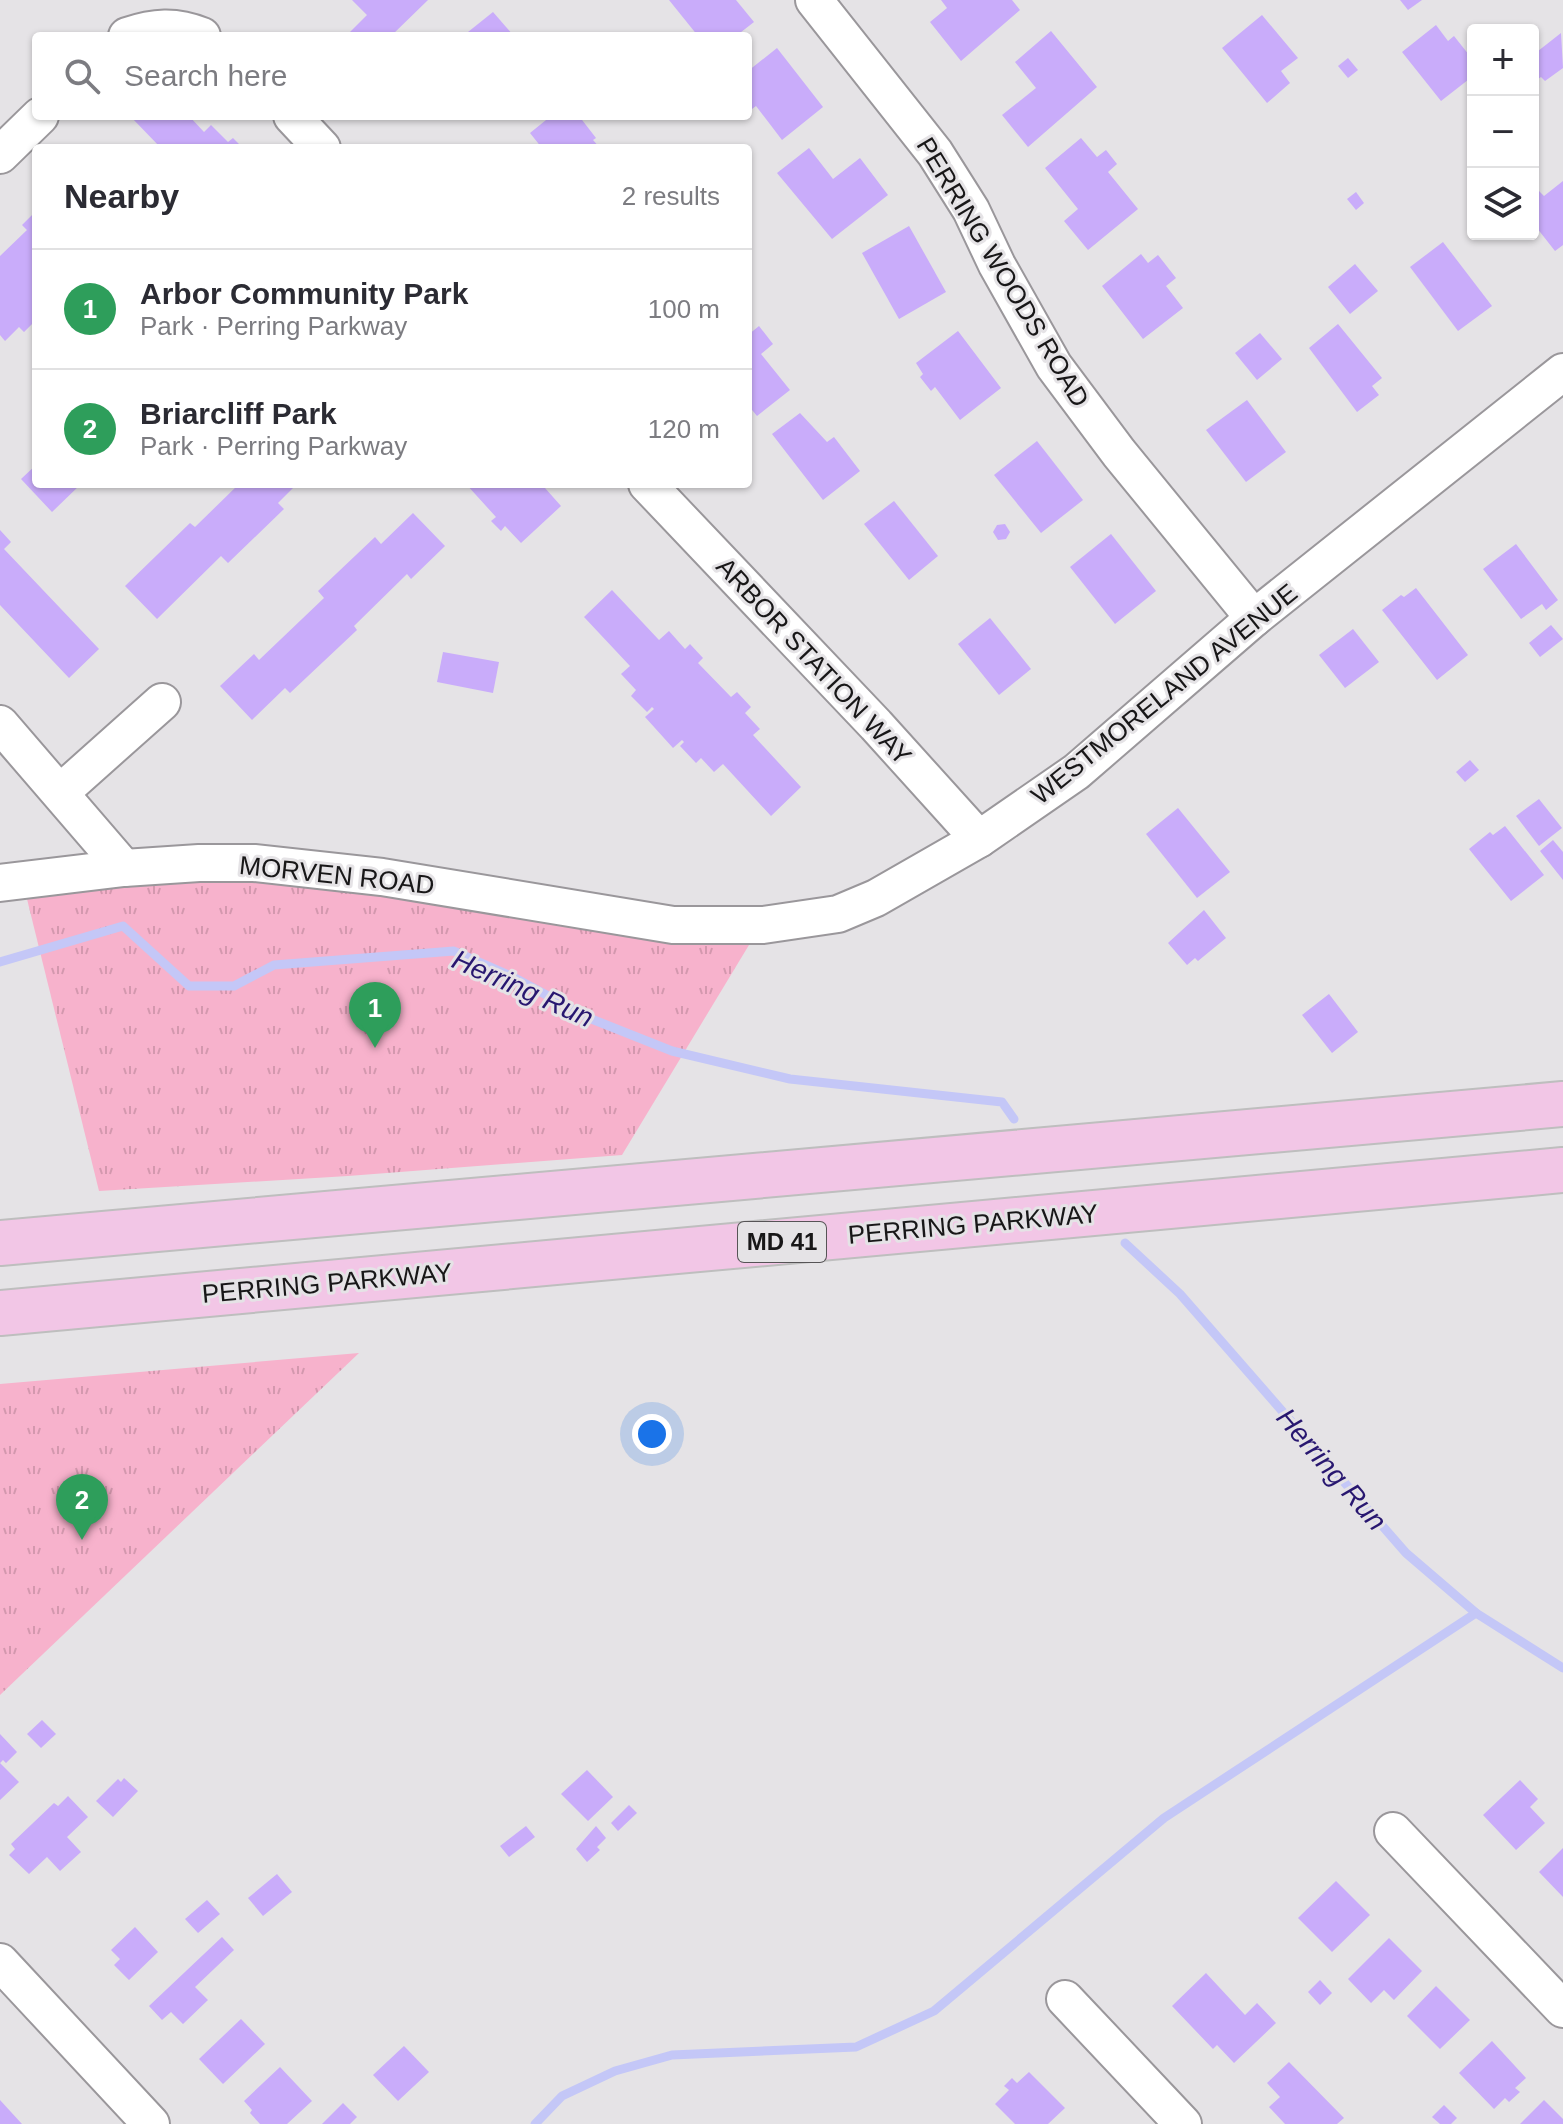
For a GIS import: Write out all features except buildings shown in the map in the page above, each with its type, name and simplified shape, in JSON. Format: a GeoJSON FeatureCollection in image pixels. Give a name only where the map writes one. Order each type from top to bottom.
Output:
{"type":"FeatureCollection","features":[{"type":"Feature","properties":{"kind":"main road"},"geometry":{"type":"LineString","coordinates":[[0,1243],[1563,1104]]}},
{"type":"Feature","properties":{"kind":"main road","name":"PERRING PARKWAY"},"geometry":{"type":"LineString","coordinates":[[0,1313],[1563,1170]]}},
{"type":"Feature","properties":{"kind":"street","name":"PERRING WOODS ROAD"},"geometry":{"type":"LineString","coordinates":[[814,0],[935,153],[971,210],[997,265],[1054,366],[1119,453],[1254,618]]}},
{"type":"Feature","properties":{"kind":"street"},"geometry":{"type":"LineString","coordinates":[[138,32],[177,27],[191,32]]}},
{"type":"Feature","properties":{"kind":"street"},"geometry":{"type":"LineString","coordinates":[[0,155],[36,120]]}},
{"type":"Feature","properties":{"kind":"street"},"geometry":{"type":"LineString","coordinates":[[296,120],[318,144]]}},
{"type":"Feature","properties":{"kind":"street","name":"WESTMORELAND AVENUE"},"geometry":{"type":"LineString","coordinates":[[673,925],[763,925],[838,914],[876,898],[979,839],[1076,772],[1254,618],[1563,372]]}},
{"type":"Feature","properties":{"kind":"street","name":"ARBOR STATION WAY"},"geometry":{"type":"LineString","coordinates":[[651,488],[876,725],[979,839]]}},
{"type":"Feature","properties":{"kind":"street"},"geometry":{"type":"LineString","coordinates":[[61,792],[162,702]]}},
{"type":"Feature","properties":{"kind":"street"},"geometry":{"type":"LineString","coordinates":[[0,724],[124,868]]}},
{"type":"Feature","properties":{"kind":"street","name":"MORVEN ROAD"},"geometry":{"type":"LineString","coordinates":[[0,883],[124,868],[254,863],[382,877],[673,925]]}},
{"type":"Feature","properties":{"kind":"street"},"geometry":{"type":"LineString","coordinates":[[1393,1831],[1563,2009]]}},
{"type":"Feature","properties":{"kind":"street"},"geometry":{"type":"LineString","coordinates":[[0,1962],[151,2124]]}},
{"type":"Feature","properties":{"kind":"street"},"geometry":{"type":"LineString","coordinates":[[1065,1999],[1183,2124]]}},
{"type":"Feature","properties":{"kind":"green space"},"geometry":{"type":"Polygon","coordinates":[[[235,863],[752,940],[622,1155],[99,1191],[26,895],[235,863]]]}},
{"type":"Feature","properties":{"kind":"green space"},"geometry":{"type":"Polygon","coordinates":[[[359,1353],[0,1695],[0,1384],[359,1353]]]}},
{"type":"Feature","properties":{"kind":"waterway","name":"Herring Run"},"geometry":{"type":"LineString","coordinates":[[0,962],[123,926],[189,986],[234,986],[274,965],[454,951],[513,977],[589,1018],[672,1051],[790,1079],[1002,1102],[1014,1119]]}},
{"type":"Feature","properties":{"kind":"waterway","name":"Herring Run"},"geometry":{"type":"LineString","coordinates":[[1125,1243],[1180,1294],[1406,1553],[1476,1613],[1563,1668]]}},
{"type":"Feature","properties":{"kind":"waterway"},"geometry":{"type":"LineString","coordinates":[[535,2124],[562,2096],[615,2071],[672,2055],[856,2047],[934,2011],[1164,1818],[1476,1613]]}},
{"type":"Feature","properties":{"kind":"place","name":"Arbor Community Park"},"geometry":{"type":"Point","coordinates":[375,1048]}},
{"type":"Feature","properties":{"kind":"place","name":"Briarcliff Park"},"geometry":{"type":"Point","coordinates":[82,1540]}}]}
